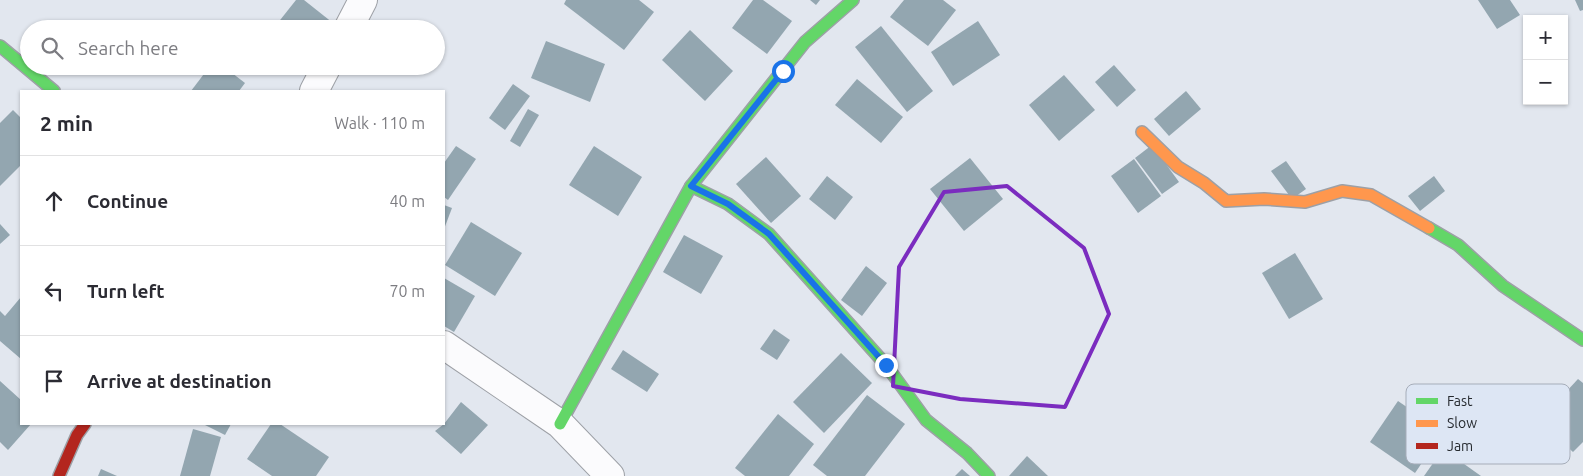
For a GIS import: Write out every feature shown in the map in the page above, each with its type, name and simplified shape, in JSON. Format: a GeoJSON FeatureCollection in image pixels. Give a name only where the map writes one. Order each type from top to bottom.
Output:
{"type":"FeatureCollection","features":[{"type":"Feature","properties":{"kind":"street"},"geometry":{"type":"LineString","coordinates":[[353,20],[363,0]]}},
{"type":"Feature","properties":{"kind":"street"},"geometry":{"type":"LineString","coordinates":[[560,424],[691,186],[805,42],[853,0]]}},
{"type":"Feature","properties":{"kind":"street"},"geometry":{"type":"LineString","coordinates":[[0,46],[20,63]]}},
{"type":"Feature","properties":{"kind":"street"},"geometry":{"type":"LineString","coordinates":[[35,75],[53,90]]}},
{"type":"Feature","properties":{"kind":"street"},"geometry":{"type":"LineString","coordinates":[[315,90],[323,75]]}},
{"type":"Feature","properties":{"kind":"street"},"geometry":{"type":"LineString","coordinates":[[1142,132],[1178,167],[1204,183],[1226,201],[1264,199],[1305,202],[1342,190],[1371,195],[1458,245],[1503,286],[1583,340]]}},
{"type":"Feature","properties":{"kind":"street"},"geometry":{"type":"LineString","coordinates":[[691,186],[728,204],[769,234],[886,365],[926,420],[967,453],[989,476]]}},
{"type":"Feature","properties":{"kind":"street"},"geometry":{"type":"LineString","coordinates":[[445,346],[560,424],[610,476]]}},
{"type":"Feature","properties":{"kind":"street"},"geometry":{"type":"LineString","coordinates":[[58,476],[77,434],[84,425]]}},
{"type":"Feature","properties":{"kind":"highlighted area"},"geometry":{"type":"Polygon","coordinates":[[[1007,186],[1084,248],[1109,314],[1065,407],[960,399],[893,386],[899,267],[944,192],[1007,186]]]}},
{"type":"Feature","properties":{"kind":"building"},"geometry":{"type":"Polygon","coordinates":[[[296,0],[304,0],[329,20],[280,20],[296,0]]]}},
{"type":"Feature","properties":{"kind":"building"},"geometry":{"type":"Polygon","coordinates":[[[566,0],[639,0],[654,12],[624,50],[564,4],[566,0]]]}},
{"type":"Feature","properties":{"kind":"building"},"geometry":{"type":"Polygon","coordinates":[[[753,0],[763,0],[792,21],[767,54],[732,28],[753,0]]]}},
{"type":"Feature","properties":{"kind":"building"},"geometry":{"type":"Polygon","coordinates":[[[810,0],[820,0],[816,5],[810,0]]]}},
{"type":"Feature","properties":{"kind":"building"},"geometry":{"type":"Polygon","coordinates":[[[904,0],[943,0],[956,10],[928,46],[890,17],[904,0]]]}},
{"type":"Feature","properties":{"kind":"building"},"geometry":{"type":"Polygon","coordinates":[[[1478,0],[1510,0],[1520,15],[1497,29],[1478,0]]]}},
{"type":"Feature","properties":{"kind":"building"},"geometry":{"type":"Polygon","coordinates":[[[1575,0],[1583,0],[1583,10],[1580,11],[1575,0]]]}},
{"type":"Feature","properties":{"kind":"building"},"geometry":{"type":"Polygon","coordinates":[[[978,21],[1000,55],[953,86],[931,52],[978,21]]]}},
{"type":"Feature","properties":{"kind":"building"},"geometry":{"type":"Polygon","coordinates":[[[881,26],[933,91],[907,112],[855,47],[881,26]]]}},
{"type":"Feature","properties":{"kind":"building"},"geometry":{"type":"Polygon","coordinates":[[[690,30],[733,71],[705,101],[662,60],[690,30]]]}},
{"type":"Feature","properties":{"kind":"building"},"geometry":{"type":"Polygon","coordinates":[[[546,41],[605,64],[590,102],[531,78],[546,41]]]}},
{"type":"Feature","properties":{"kind":"building"},"geometry":{"type":"Polygon","coordinates":[[[1114,65],[1136,90],[1117,107],[1095,82],[1114,65]]]}},
{"type":"Feature","properties":{"kind":"building"},"geometry":{"type":"Polygon","coordinates":[[[203,75],[235,75],[245,83],[240,90],[192,90],[203,75]]]}},
{"type":"Feature","properties":{"kind":"building"},"geometry":{"type":"Polygon","coordinates":[[[1064,75],[1095,110],[1059,141],[1029,105],[1064,75]]]}},
{"type":"Feature","properties":{"kind":"building"},"geometry":{"type":"Polygon","coordinates":[[[857,79],[903,117],[881,143],[835,105],[857,79]]]}},
{"type":"Feature","properties":{"kind":"building"},"geometry":{"type":"Polygon","coordinates":[[[513,84],[530,96],[505,130],[489,118],[513,84]]]}},
{"type":"Feature","properties":{"kind":"building"},"geometry":{"type":"Polygon","coordinates":[[[1186,91],[1201,109],[1169,136],[1154,119],[1186,91]]]}},
{"type":"Feature","properties":{"kind":"building"},"geometry":{"type":"Polygon","coordinates":[[[528,109],[539,115],[520,147],[510,141],[528,109]]]}},
{"type":"Feature","properties":{"kind":"building"},"geometry":{"type":"Polygon","coordinates":[[[13,110],[20,117],[20,166],[0,186],[0,123],[13,110]]]}},
{"type":"Feature","properties":{"kind":"building"},"geometry":{"type":"Polygon","coordinates":[[[1152,145],[1179,182],[1162,194],[1135,158],[1152,145]]]}},
{"type":"Feature","properties":{"kind":"building"},"geometry":{"type":"Polygon","coordinates":[[[456,146],[476,159],[448,200],[445,198],[445,162],[456,146]]]}},
{"type":"Feature","properties":{"kind":"building"},"geometry":{"type":"Polygon","coordinates":[[[594,146],[642,177],[618,216],[569,185],[594,146]]]}},
{"type":"Feature","properties":{"kind":"building"},"geometry":{"type":"Polygon","coordinates":[[[766,157],[801,196],[771,223],[736,184],[766,157]]]}},
{"type":"Feature","properties":{"kind":"building"},"geometry":{"type":"Polygon","coordinates":[[[970,158],[1003,199],[964,231],[930,189],[970,158]]]}},
{"type":"Feature","properties":{"kind":"building"},"geometry":{"type":"Polygon","coordinates":[[[1134,159],[1161,196],[1138,213],[1111,176],[1134,159]]]}},
{"type":"Feature","properties":{"kind":"building"},"geometry":{"type":"Polygon","coordinates":[[[1286,161],[1306,189],[1292,199],[1271,171],[1286,161]]]}},
{"type":"Feature","properties":{"kind":"building"},"geometry":{"type":"Polygon","coordinates":[[[827,176],[853,197],[835,220],[809,199],[827,176]]]}},
{"type":"Feature","properties":{"kind":"building"},"geometry":{"type":"Polygon","coordinates":[[[1434,176],[1445,191],[1420,211],[1408,196],[1434,176]]]}},
{"type":"Feature","properties":{"kind":"building"},"geometry":{"type":"Polygon","coordinates":[[[445,205],[452,208],[445,226],[445,205]]]}},
{"type":"Feature","properties":{"kind":"building"},"geometry":{"type":"Polygon","coordinates":[[[471,222],[522,253],[495,296],[445,265],[471,222]]]}},
{"type":"Feature","properties":{"kind":"building"},"geometry":{"type":"Polygon","coordinates":[[[0,224],[10,235],[0,244],[0,224]]]}},
{"type":"Feature","properties":{"kind":"building"},"geometry":{"type":"Polygon","coordinates":[[[684,235],[723,256],[701,294],[663,272],[684,235]]]}},
{"type":"Feature","properties":{"kind":"building"},"geometry":{"type":"Polygon","coordinates":[[[1295,253],[1323,299],[1289,319],[1262,273],[1295,253]]]}},
{"type":"Feature","properties":{"kind":"building"},"geometry":{"type":"Polygon","coordinates":[[[866,266],[887,283],[862,316],[841,300],[866,266]]]}},
{"type":"Feature","properties":{"kind":"building"},"geometry":{"type":"Polygon","coordinates":[[[445,279],[475,296],[454,332],[445,327],[445,279]]]}},
{"type":"Feature","properties":{"kind":"building"},"geometry":{"type":"Polygon","coordinates":[[[20,298],[20,358],[0,341],[0,311],[5,316],[20,298]]]}},
{"type":"Feature","properties":{"kind":"building"},"geometry":{"type":"Polygon","coordinates":[[[774,329],[790,340],[777,360],[760,349],[774,329]]]}},
{"type":"Feature","properties":{"kind":"building"},"geometry":{"type":"Polygon","coordinates":[[[623,350],[659,374],[647,392],[611,369],[623,350]]]}},
{"type":"Feature","properties":{"kind":"building"},"geometry":{"type":"Polygon","coordinates":[[[841,353],[872,383],[824,433],[793,402],[841,353]]]}},
{"type":"Feature","properties":{"kind":"building"},"geometry":{"type":"Polygon","coordinates":[[[1578,379],[1583,383],[1583,442],[1573,452],[1570,449],[1570,388],[1578,379]]]}},
{"type":"Feature","properties":{"kind":"building"},"geometry":{"type":"Polygon","coordinates":[[[0,381],[20,399],[20,425],[30,425],[8,450],[0,442],[0,381]]]}},
{"type":"Feature","properties":{"kind":"building"},"geometry":{"type":"Polygon","coordinates":[[[867,395],[905,424],[865,476],[827,476],[813,465],[867,395]]]}},
{"type":"Feature","properties":{"kind":"building"},"geometry":{"type":"Polygon","coordinates":[[[1398,401],[1406,407],[1406,464],[1421,464],[1415,473],[1370,442],[1398,401]]]}},
{"type":"Feature","properties":{"kind":"building"},"geometry":{"type":"Polygon","coordinates":[[[461,402],[488,425],[461,454],[435,431],[445,425],[461,402]]]}},
{"type":"Feature","properties":{"kind":"building"},"geometry":{"type":"Polygon","coordinates":[[[778,414],[814,444],[789,476],[745,476],[735,468],[778,414]]]}},
{"type":"Feature","properties":{"kind":"building"},"geometry":{"type":"Polygon","coordinates":[[[205,425],[230,425],[225,435],[205,425]]]}},
{"type":"Feature","properties":{"kind":"building"},"geometry":{"type":"Polygon","coordinates":[[[270,425],[281,425],[329,457],[316,476],[272,476],[247,459],[270,425]]]}},
{"type":"Feature","properties":{"kind":"building"},"geometry":{"type":"Polygon","coordinates":[[[193,429],[221,437],[210,476],[180,476],[193,429]]]}},
{"type":"Feature","properties":{"kind":"building"},"geometry":{"type":"Polygon","coordinates":[[[1027,456],[1048,476],[1009,476],[1027,456]]]}},
{"type":"Feature","properties":{"kind":"building"},"geometry":{"type":"Polygon","coordinates":[[[1432,464],[1464,464],[1481,476],[1424,476],[1432,464]]]}},
{"type":"Feature","properties":{"kind":"building"},"geometry":{"type":"Polygon","coordinates":[[[101,469],[117,476],[98,476],[101,469]]]}},
{"type":"Feature","properties":{"kind":"building"},"geometry":{"type":"Polygon","coordinates":[[[962,469],[970,476],[955,476],[962,469]]]}},
{"type":"Feature","properties":{"kind":"traffic: fast"},"geometry":{"type":"LineString","coordinates":[[560,424],[691,186],[805,42],[853,0]]}},
{"type":"Feature","properties":{"kind":"traffic: fast"},"geometry":{"type":"LineString","coordinates":[[0,46],[20,63]]}},
{"type":"Feature","properties":{"kind":"traffic: fast"},"geometry":{"type":"LineString","coordinates":[[35,75],[53,90]]}},
{"type":"Feature","properties":{"kind":"traffic: fast"},"geometry":{"type":"LineString","coordinates":[[691,186],[728,204],[769,234],[886,365],[926,420],[967,453],[989,476]]}},
{"type":"Feature","properties":{"kind":"traffic: fast"},"geometry":{"type":"LineString","coordinates":[[1429,228],[1458,245],[1503,286],[1583,340]]}},
{"type":"Feature","properties":{"kind":"traffic: slow"},"geometry":{"type":"LineString","coordinates":[[1142,132],[1178,167],[1204,183],[1226,201],[1264,199],[1305,202],[1342,191],[1371,195],[1429,228]]}},
{"type":"Feature","properties":{"kind":"traffic: jam"},"geometry":{"type":"LineString","coordinates":[[59,476],[77,435],[84,425]]}},
{"type":"Feature","properties":{"kind":"route"},"geometry":{"type":"LineString","coordinates":[[783,71],[691,186],[728,204],[769,234],[886,365]]}}]}
